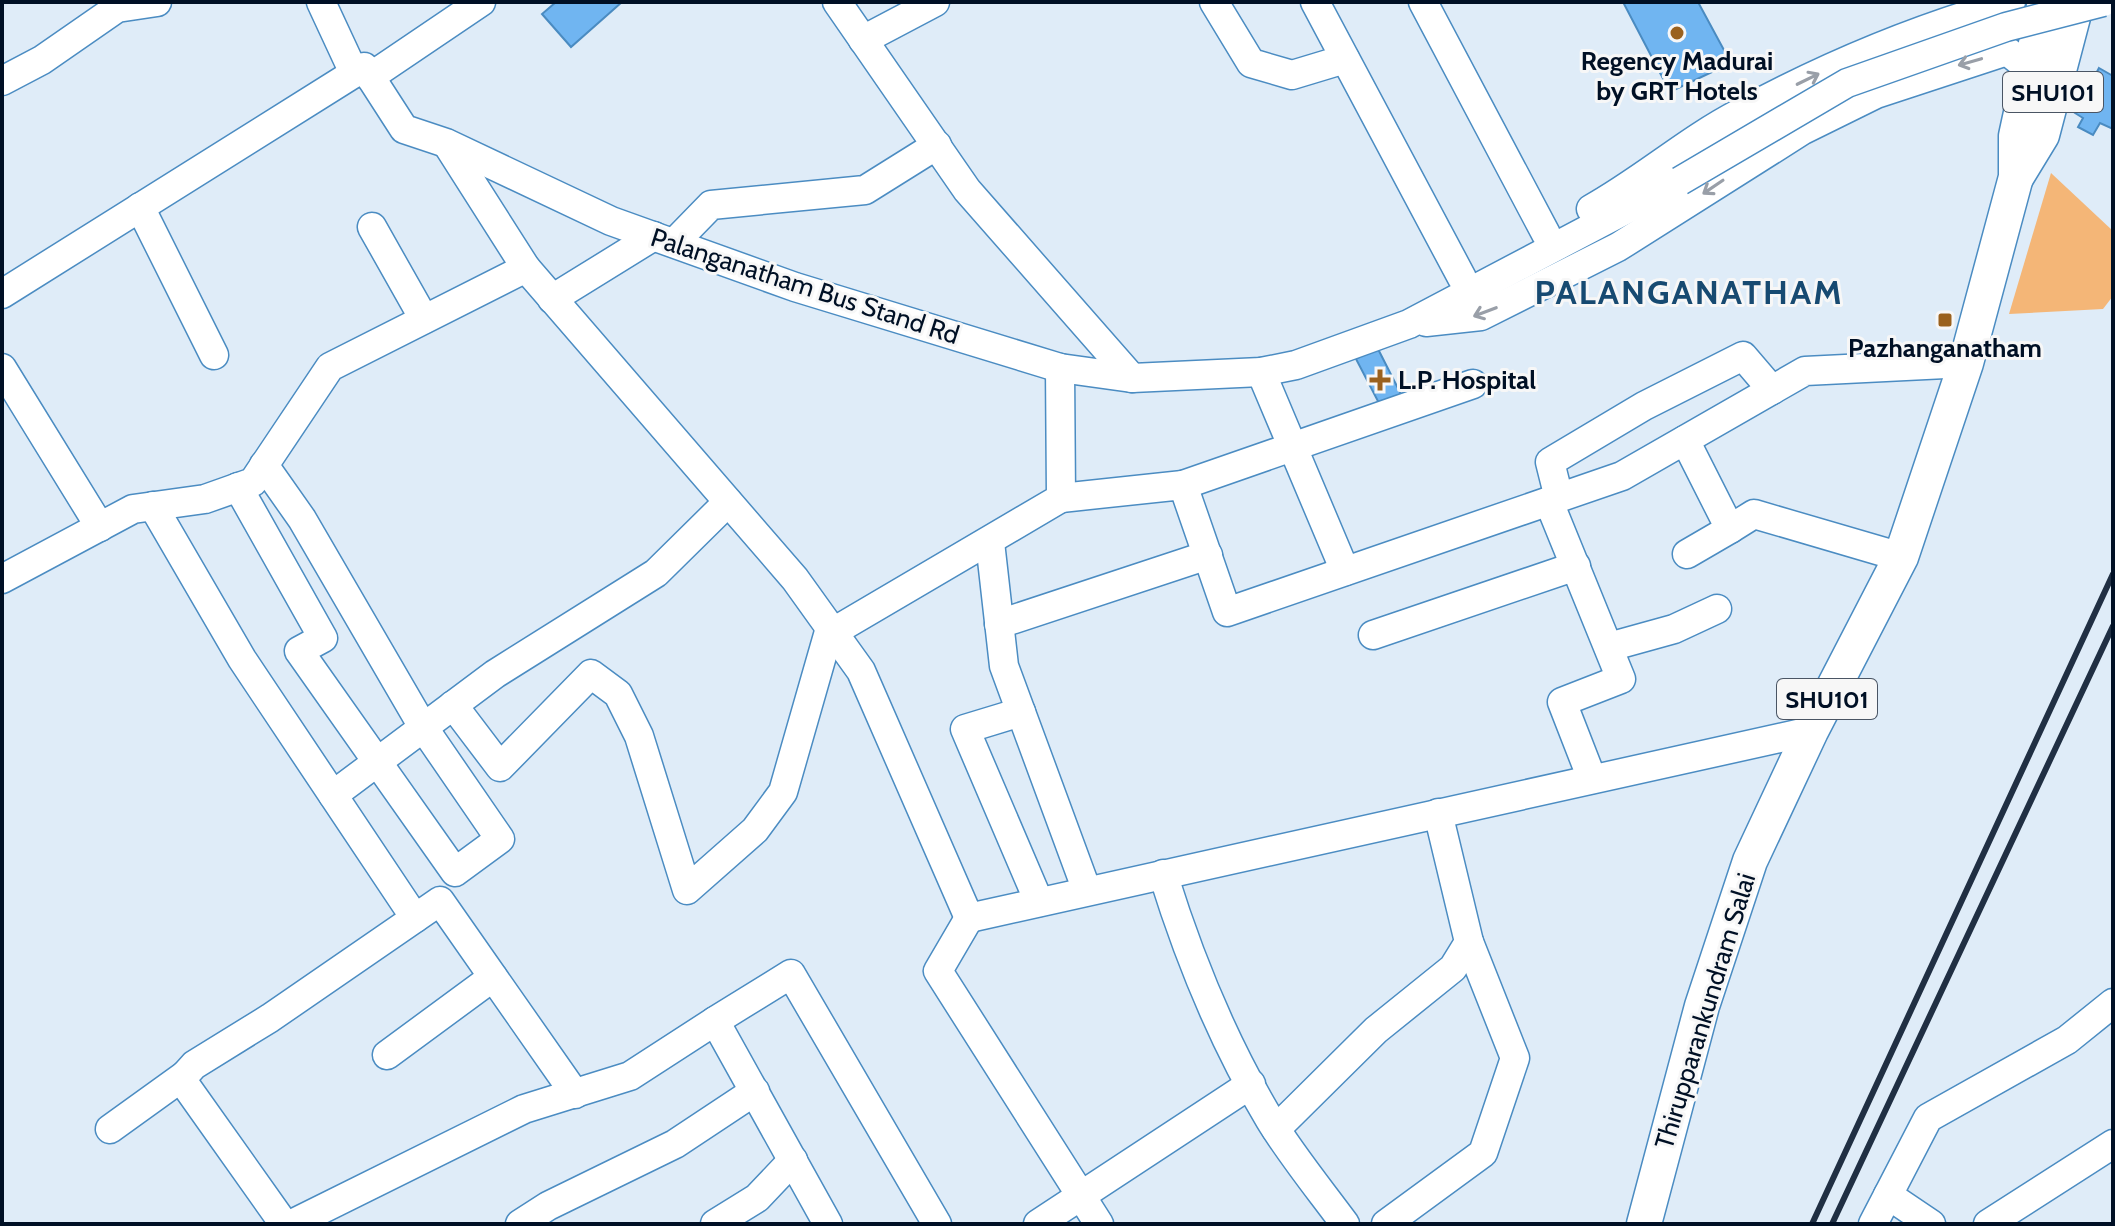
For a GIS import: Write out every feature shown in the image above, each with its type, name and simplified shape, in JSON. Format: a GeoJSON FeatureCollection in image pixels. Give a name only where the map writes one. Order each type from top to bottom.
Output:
{"type":"FeatureCollection","features":[{"type":"Feature","properties":{"kind":"main road","name":"Thirupparankundram Salai"},"geometry":{"type":"LineString","coordinates":[[1644,1224],[1702,1006],[1750,861],[1811,731],[1901,557],[1966,363],[2016,177],[2016,136],[2030,82],[2022,46],[2071,7]]}},
{"type":"Feature","properties":{"kind":"main road","name":"Thirupparankundram Salai"},"geometry":{"type":"LineString","coordinates":[[2016,177],[2042,135],[2071,7]]}},
{"type":"Feature","properties":{"kind":"street"},"geometry":{"type":"LineString","coordinates":[[2,81],[42,60],[117,8],[157,2]]}},
{"type":"Feature","properties":{"kind":"street","name":"Palanganatham Bus Stand Rd"},"geometry":{"type":"LineString","coordinates":[[321,2],[362,75],[404,129],[446,143],[611,221],[795,287],[1060,368],[1132,378],[1261,372],[1296,365],[1409,324],[1680,181],[1847,83],[2006,27],[2103,2]]}},
{"type":"Feature","properties":{"kind":"street"},"geometry":{"type":"LineString","coordinates":[[2,294],[140,207],[481,2]]}},
{"type":"Feature","properties":{"kind":"street"},"geometry":{"type":"LineString","coordinates":[[837,2],[967,190],[1132,378]]}},
{"type":"Feature","properties":{"kind":"street"},"geometry":{"type":"LineString","coordinates":[[863,40],[935,2]]}},
{"type":"Feature","properties":{"kind":"street"},"geometry":{"type":"LineString","coordinates":[[1214,2],[1251,63],[1292,75],[1345,59]]}},
{"type":"Feature","properties":{"kind":"street"},"geometry":{"type":"LineString","coordinates":[[1315,2],[1462,278]]}},
{"type":"Feature","properties":{"kind":"street"},"geometry":{"type":"LineString","coordinates":[[1423,2],[1546,234]]}},
{"type":"Feature","properties":{"kind":"street"},"geometry":{"type":"LineString","coordinates":[[1409,324],[1462,278],[1596,207],[1737,114],[1834,67],[1974,12],[2011,2]]}},
{"type":"Feature","properties":{"kind":"street"},"geometry":{"type":"LineString","coordinates":[[1409,324],[1481,316],[1618,247],[1803,130],[1876,94],[2022,46]]}},
{"type":"Feature","properties":{"kind":"street"},"geometry":{"type":"LineString","coordinates":[[446,143],[526,268],[795,579],[861,671],[969,918]]}},
{"type":"Feature","properties":{"kind":"street"},"geometry":{"type":"LineString","coordinates":[[552,299],[664,239],[711,205],[865,190],[937,145]]}},
{"type":"Feature","properties":{"kind":"street"},"geometry":{"type":"LineString","coordinates":[[140,207],[214,355]]}},
{"type":"Feature","properties":{"kind":"street"},"geometry":{"type":"LineString","coordinates":[[372,227],[424,319]]}},
{"type":"Feature","properties":{"kind":"street"},"geometry":{"type":"LineString","coordinates":[[6,569],[133,509],[205,499],[253,482],[330,367],[526,268]]}},
{"type":"Feature","properties":{"kind":"street"},"geometry":{"type":"LineString","coordinates":[[1592,779],[1562,702],[1621,679],[1576,566],[1554,500],[1550,462],[1644,406],[1743,356],[1772,390]]}},
{"type":"Feature","properties":{"kind":"street"},"geometry":{"type":"LineString","coordinates":[[1183,485],[1227,612],[1622,476],[1805,371],[1966,363]]}},
{"type":"Feature","properties":{"kind":"street"},"geometry":{"type":"LineString","coordinates":[[2,368],[100,527]]}},
{"type":"Feature","properties":{"kind":"street"},"geometry":{"type":"LineString","coordinates":[[1060,368],[1061,498]]}},
{"type":"Feature","properties":{"kind":"street"},"geometry":{"type":"LineString","coordinates":[[1261,372],[1345,571]]}},
{"type":"Feature","properties":{"kind":"street"},"geometry":{"type":"LineString","coordinates":[[453,705],[500,767],[591,674],[618,694],[639,736],[687,890],[755,830],[783,792],[831,630],[990,542],[1061,498],[1183,485],[1473,384]]}},
{"type":"Feature","properties":{"kind":"street"},"geometry":{"type":"LineString","coordinates":[[1685,440],[1730,529]]}},
{"type":"Feature","properties":{"kind":"street"},"geometry":{"type":"LineString","coordinates":[[238,487],[323,638],[299,651],[455,872],[500,839],[423,727],[302,519],[264,465]]}},
{"type":"Feature","properties":{"kind":"street"},"geometry":{"type":"LineString","coordinates":[[333,795],[495,674],[656,573],[728,502]]}},
{"type":"Feature","properties":{"kind":"street"},"geometry":{"type":"LineString","coordinates":[[153,506],[242,659],[415,918]]}},
{"type":"Feature","properties":{"kind":"street"},"geometry":{"type":"LineString","coordinates":[[1687,554],[1754,514],[1901,557]]}},
{"type":"Feature","properties":{"kind":"street"},"geometry":{"type":"LineString","coordinates":[[990,542],[1004,666],[1087,891]]}},
{"type":"Feature","properties":{"kind":"street"},"geometry":{"type":"LineString","coordinates":[[999,624],[1208,555]]}},
{"type":"Feature","properties":{"kind":"street"},"geometry":{"type":"LineString","coordinates":[[1373,635],[1576,566]]}},
{"type":"Feature","properties":{"kind":"street"},"geometry":{"type":"LineString","coordinates":[[1609,647],[1674,629],[1717,609]]}},
{"type":"Feature","properties":{"kind":"street"},"geometry":{"type":"LineString","coordinates":[[1021,712],[965,729],[1039,902]]}},
{"type":"Feature","properties":{"kind":"street"},"geometry":{"type":"LineString","coordinates":[[1099,1224],[938,971],[969,918],[1811,731]]}},
{"type":"Feature","properties":{"kind":"street"},"geometry":{"type":"LineString","coordinates":[[1386,1224],[1483,1153],[1515,1058],[1469,942],[1438,813]]}},
{"type":"Feature","properties":{"kind":"street"},"geometry":{"type":"LineString","coordinates":[[1163,874],[1189,956],[1222,1033],[1276,1129],[1345,1224]]}},
{"type":"Feature","properties":{"kind":"street"},"geometry":{"type":"LineString","coordinates":[[110,1129],[185,1075],[194,1065],[440,901],[575,1094]]}},
{"type":"Feature","properties":{"kind":"street"},"geometry":{"type":"LineString","coordinates":[[1276,1129],[1376,1030],[1453,968],[1469,942]]}},
{"type":"Feature","properties":{"kind":"street"},"geometry":{"type":"LineString","coordinates":[[292,1224],[524,1109],[630,1076],[791,974],[937,1224]]}},
{"type":"Feature","properties":{"kind":"street"},"geometry":{"type":"LineString","coordinates":[[387,1055],[493,977]]}},
{"type":"Feature","properties":{"kind":"street"},"geometry":{"type":"LineString","coordinates":[[1873,1224],[1928,1118],[2067,1040],[2113,1003]]}},
{"type":"Feature","properties":{"kind":"street"},"geometry":{"type":"LineString","coordinates":[[715,1021],[828,1224]]}},
{"type":"Feature","properties":{"kind":"street"},"geometry":{"type":"LineString","coordinates":[[185,1075],[184,1083],[284,1224]]}},
{"type":"Feature","properties":{"kind":"street"},"geometry":{"type":"LineString","coordinates":[[1038,1224],[1251,1084]]}},
{"type":"Feature","properties":{"kind":"street"},"geometry":{"type":"LineString","coordinates":[[520,1224],[548,1206],[675,1144],[755,1091]]}},
{"type":"Feature","properties":{"kind":"street"},"geometry":{"type":"LineString","coordinates":[[1988,1224],[2113,1144]]}},
{"type":"Feature","properties":{"kind":"street"},"geometry":{"type":"LineString","coordinates":[[715,1224],[757,1198],[793,1160]]}},
{"type":"Feature","properties":{"kind":"street"},"geometry":{"type":"LineString","coordinates":[[1888,1195],[1931,1224]]}},
{"type":"Feature","properties":{"kind":"shaded area"},"geometry":{"type":"Polygon","coordinates":[[[2051,173],[2113,231],[2113,296],[2103,309],[2009,314],[2051,173]]]}},
{"type":"Feature","properties":{"kind":"building"},"geometry":{"type":"Polygon","coordinates":[[[556,2],[622,2],[571,47],[542,14],[556,2]]]}},
{"type":"Feature","properties":{"kind":"building","name":"Regency Madurai by GRT Hotels"},"geometry":{"type":"Polygon","coordinates":[[[1623,2],[1698,2],[1731,63],[1670,92],[1623,2]]]}},
{"type":"Feature","properties":{"kind":"building"},"geometry":{"type":"Polygon","coordinates":[[[2099,68],[2113,76],[2113,129],[2100,123],[2093,135],[2078,127],[2083,118],[2075,113],[2099,68]]]}},
{"type":"Feature","properties":{"kind":"building"},"geometry":{"type":"Polygon","coordinates":[[[1377,347],[1403,398],[1382,409],[1356,359],[1377,347]]]}},
{"type":"Feature","properties":{"kind":"railway"},"geometry":{"type":"LineString","coordinates":[[1812,1224],[2113,574]]}},
{"type":"Feature","properties":{"kind":"railway"},"geometry":{"type":"LineString","coordinates":[[1832,1224],[2113,626]]}},
{"type":"Feature","properties":{"kind":"place","name":"Regency Madurai by GRT Hotels"},"geometry":{"type":"Point","coordinates":[1677,33]}},
{"type":"Feature","properties":{"kind":"place","name":"Pazhanganatham"},"geometry":{"type":"Point","coordinates":[1945,320]}},
{"type":"Feature","properties":{"kind":"place","name":"L.P. Hospital"},"geometry":{"type":"Point","coordinates":[1380,380]}},
{"type":"Feature","properties":{"kind":"district","name":"PALANGANATHAM"},"geometry":{"type":"Point","coordinates":[1689,292]}}]}
